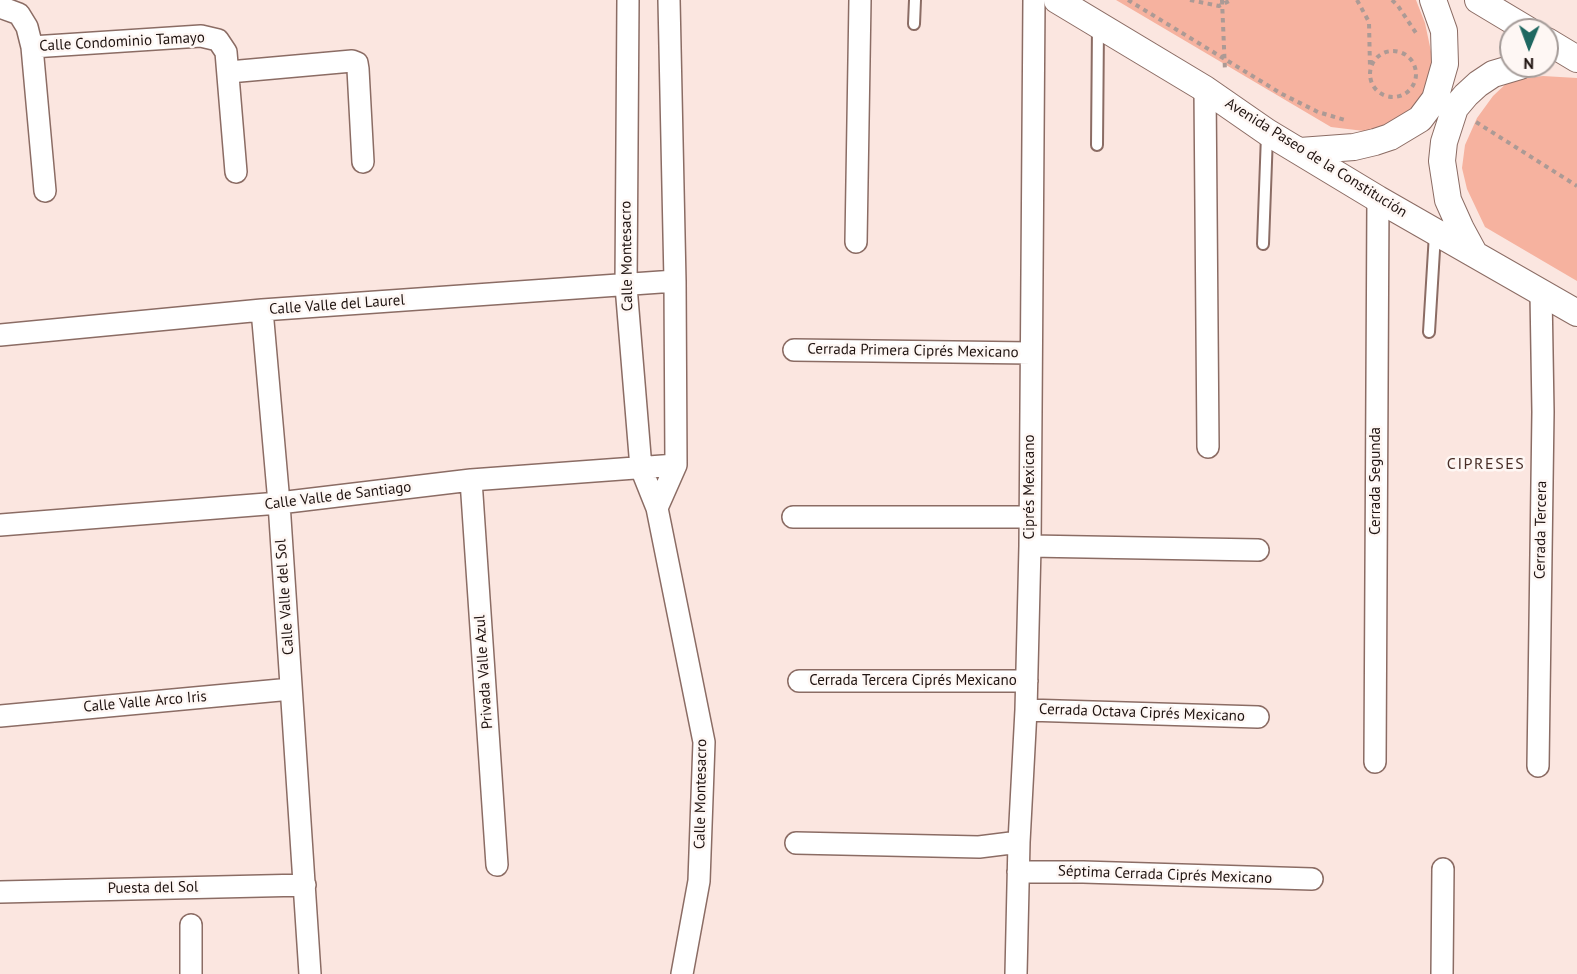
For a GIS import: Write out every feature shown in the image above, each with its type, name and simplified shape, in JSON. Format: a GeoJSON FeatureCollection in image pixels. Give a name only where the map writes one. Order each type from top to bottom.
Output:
{"type":"FeatureCollection","features":[{"type":"Feature","properties":{"kind":"street","name":"Calle Montesacro"},"geometry":{"type":"LineString","coordinates":[[628,0],[626,286],[641,468],[657,508],[704,742],[699,880],[682,974]]}},
{"type":"Feature","properties":{"kind":"street"},"geometry":{"type":"LineString","coordinates":[[657,508],[676,465],[669,0]]}},
{"type":"Feature","properties":{"kind":"street"},"geometry":{"type":"LineString","coordinates":[[855,242],[860,0]]}},
{"type":"Feature","properties":{"kind":"street","name":"Ciprés Mexicano"},"geometry":{"type":"LineString","coordinates":[[1016,974],[1030,546],[1034,0]]}},
{"type":"Feature","properties":{"kind":"street","name":"Avenida Paseo de la Constitución"},"geometry":{"type":"LineString","coordinates":[[1057,0],[1215,95],[1268,132],[1378,199],[1577,313]]}},
{"type":"Feature","properties":{"kind":"street"},"geometry":{"type":"LineString","coordinates":[[1300,151],[1354,147],[1375,142],[1390,137],[1420,119],[1435,99],[1445,64],[1444,31],[1433,0]]}},
{"type":"Feature","properties":{"kind":"street"},"geometry":{"type":"LineString","coordinates":[[1478,0],[1508,18]]}},
{"type":"Feature","properties":{"kind":"street","name":"Calle Condominio Tamayo"},"geometry":{"type":"LineString","coordinates":[[0,7],[19,14],[27,27],[32,47],[201,36],[218,40],[226,52],[229,72],[236,172]]}},
{"type":"Feature","properties":{"kind":"street"},"geometry":{"type":"LineString","coordinates":[[32,47],[45,191]]}},
{"type":"Feature","properties":{"kind":"street"},"geometry":{"type":"LineString","coordinates":[[1559,48],[1577,59]]}},
{"type":"Feature","properties":{"kind":"street"},"geometry":{"type":"LineString","coordinates":[[229,72],[352,61],[357,63],[363,162]]}},
{"type":"Feature","properties":{"kind":"street"},"geometry":{"type":"LineString","coordinates":[[1559,63],[1577,64]]}},
{"type":"Feature","properties":{"kind":"street"},"geometry":{"type":"LineString","coordinates":[[1475,254],[1448,200],[1443,180],[1444,142],[1455,108],[1478,84],[1499,72]]}},
{"type":"Feature","properties":{"kind":"street"},"geometry":{"type":"LineString","coordinates":[[1208,447],[1215,95]]}},
{"type":"Feature","properties":{"kind":"street","name":"Cerrada Segunda"},"geometry":{"type":"LineString","coordinates":[[1375,762],[1378,199]]}},
{"type":"Feature","properties":{"kind":"street","name":"Calle Valle del Laurel"},"geometry":{"type":"LineString","coordinates":[[0,335],[262,310],[675,281]]}},
{"type":"Feature","properties":{"kind":"street","name":"Cerrada Tercera"},"geometry":{"type":"LineString","coordinates":[[1538,766],[1543,412],[1541,293]]}},
{"type":"Feature","properties":{"kind":"street","name":"Calle Valle del Sol"},"geometry":{"type":"LineString","coordinates":[[262,310],[279,504],[310,974]]}},
{"type":"Feature","properties":{"kind":"street","name":"Cerrada Primera Ciprés Mexicano"},"geometry":{"type":"LineString","coordinates":[[794,350],[1031,352]]}},
{"type":"Feature","properties":{"kind":"street","name":"Calle Valle de Santiago"},"geometry":{"type":"LineString","coordinates":[[0,525],[279,504],[471,480],[676,465]]}},
{"type":"Feature","properties":{"kind":"street","name":"Privada Valle Azul"},"geometry":{"type":"LineString","coordinates":[[471,480],[497,865]]}},
{"type":"Feature","properties":{"kind":"street"},"geometry":{"type":"LineString","coordinates":[[793,517],[1030,518]]}},
{"type":"Feature","properties":{"kind":"street"},"geometry":{"type":"LineString","coordinates":[[1030,546],[1258,550]]}},
{"type":"Feature","properties":{"kind":"street","name":"Cerrada Tercera Ciprés Mexicano"},"geometry":{"type":"LineString","coordinates":[[799,681],[1027,681]]}},
{"type":"Feature","properties":{"kind":"street","name":"Calle Valle Arco Iris"},"geometry":{"type":"LineString","coordinates":[[0,716],[291,688]]}},
{"type":"Feature","properties":{"kind":"street","name":"Cerrada Octava Ciprés Mexicano"},"geometry":{"type":"LineString","coordinates":[[1026,710],[1258,717]]}},
{"type":"Feature","properties":{"kind":"street"},"geometry":{"type":"LineString","coordinates":[[796,843],[979,847],[1019,842]]}},
{"type":"Feature","properties":{"kind":"street"},"geometry":{"type":"LineString","coordinates":[[1442,974],[1443,869]]}},
{"type":"Feature","properties":{"kind":"street","name":"Séptima Cerrada Ciprés Mexicano"},"geometry":{"type":"LineString","coordinates":[[1018,872],[1312,879]]}},
{"type":"Feature","properties":{"kind":"street","name":"Puesta del Sol"},"geometry":{"type":"LineString","coordinates":[[0,892],[305,885]]}},
{"type":"Feature","properties":{"kind":"street"},"geometry":{"type":"LineString","coordinates":[[190,974],[191,925]]}},
{"type":"Feature","properties":{"kind":"lane"},"geometry":{"type":"LineString","coordinates":[[914,24],[915,0]]}},
{"type":"Feature","properties":{"kind":"lane"},"geometry":{"type":"LineString","coordinates":[[1097,145],[1098,26]]}},
{"type":"Feature","properties":{"kind":"lane"},"geometry":{"type":"LineString","coordinates":[[1263,244],[1268,132]]}},
{"type":"Feature","properties":{"kind":"lane"},"geometry":{"type":"LineString","coordinates":[[1429,332],[1435,231]]}},
{"type":"Feature","properties":{"kind":"path"},"geometry":{"type":"LineString","coordinates":[[1128,0],[1225,60],[1318,112],[1348,121]]}},
{"type":"Feature","properties":{"kind":"path"},"geometry":{"type":"LineString","coordinates":[[1190,0],[1196,3],[1231,0]]}},
{"type":"Feature","properties":{"kind":"path"},"geometry":{"type":"LineString","coordinates":[[1357,0],[1369,22],[1370,72],[1375,88],[1382,94],[1398,97],[1407,93],[1416,77],[1415,67],[1410,59],[1394,51],[1378,57],[1370,72]]}},
{"type":"Feature","properties":{"kind":"path"},"geometry":{"type":"LineString","coordinates":[[1392,0],[1421,42]]}},
{"type":"Feature","properties":{"kind":"path"},"geometry":{"type":"LineString","coordinates":[[1215,95],[1225,60],[1222,2]]}},
{"type":"Feature","properties":{"kind":"path"},"geometry":{"type":"LineString","coordinates":[[1455,108],[1503,141],[1577,186]]}},
{"type":"Feature","properties":{"kind":"shaded area"},"geometry":{"type":"Polygon","coordinates":[[[1116,0],[1416,0],[1425,23],[1433,61],[1425,94],[1405,117],[1372,132],[1331,127],[1116,0]]]}},
{"type":"Feature","properties":{"kind":"shaded area"},"geometry":{"type":"Polygon","coordinates":[[[1577,78],[1577,281],[1485,227],[1467,189],[1462,168],[1465,145],[1477,118],[1493,96],[1510,80],[1577,78]]]}},
{"type":"Feature","properties":{"kind":"district","name":"CIPRESES"},"geometry":{"type":"Point","coordinates":[1486,464]}}]}
